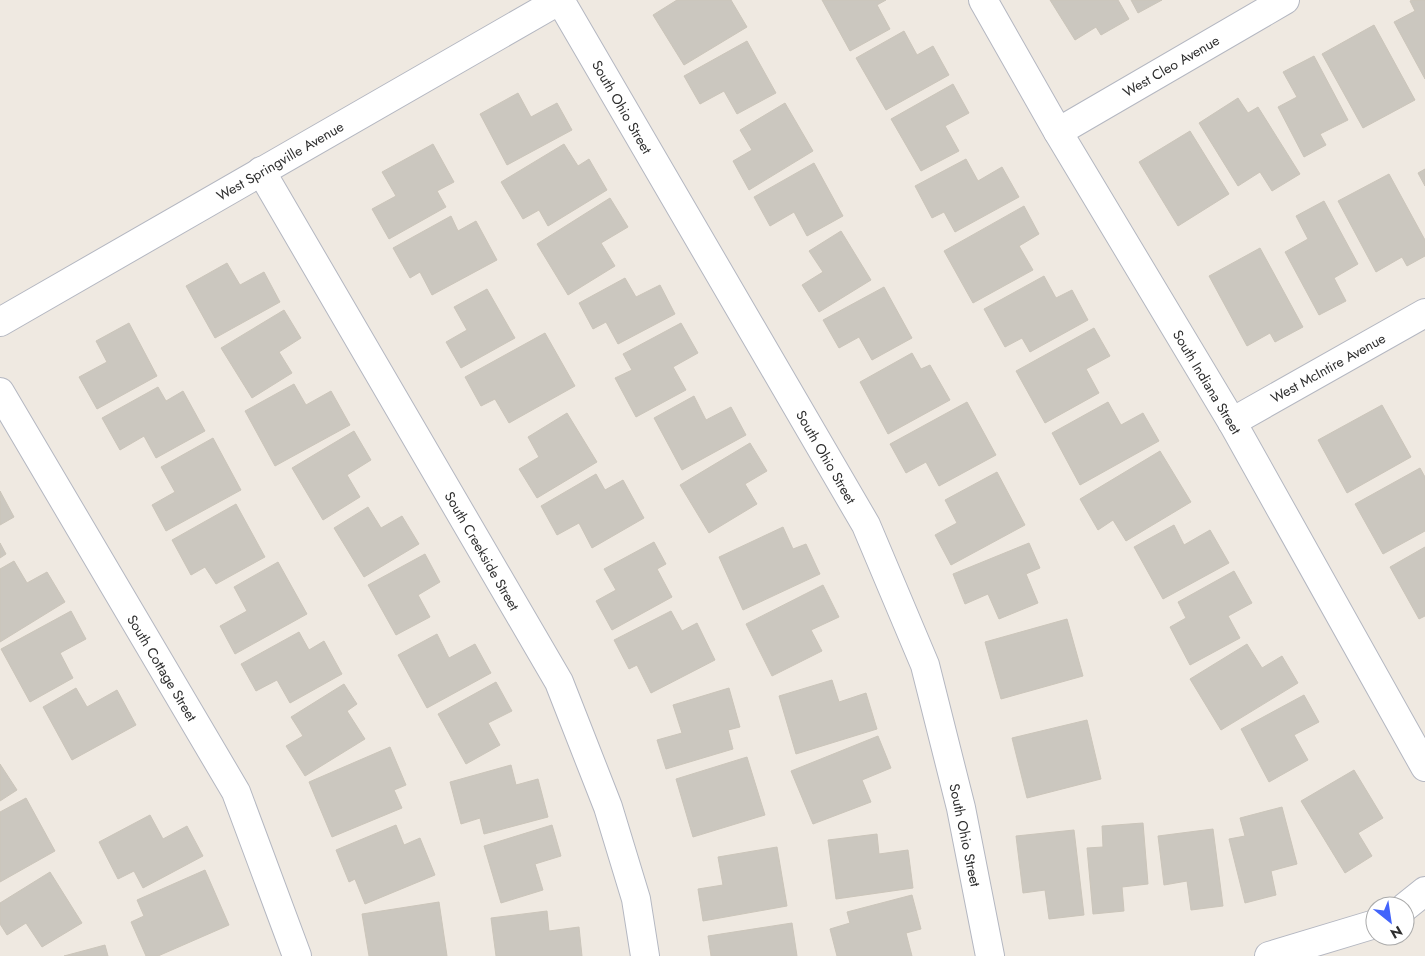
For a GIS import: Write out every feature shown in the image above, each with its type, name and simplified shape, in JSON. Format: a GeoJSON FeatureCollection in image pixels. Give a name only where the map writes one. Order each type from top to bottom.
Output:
{"type":"FeatureCollection","features":[{"type":"Feature","properties":{"kind":"street","name":"West Springville Avenue"},"geometry":{"type":"LineString","coordinates":[[0,322],[560,0]]}},
{"type":"Feature","properties":{"kind":"street","name":"South Ohio Street"},"geometry":{"type":"LineString","coordinates":[[560,0],[866,525],[925,665],[961,808],[990,956]]}},
{"type":"Feature","properties":{"kind":"street","name":"South Indiana Street"},"geometry":{"type":"LineString","coordinates":[[983,0],[1058,132],[1232,422],[1425,767]]}},
{"type":"Feature","properties":{"kind":"street","name":"West Cleo Avenue"},"geometry":{"type":"LineString","coordinates":[[1058,132],[1285,0]]}},
{"type":"Feature","properties":{"kind":"street","name":"South Creekside Street"},"geometry":{"type":"LineString","coordinates":[[262,171],[558,682],[608,807],[636,899],[645,956]]}},
{"type":"Feature","properties":{"kind":"street","name":"West McIntire Avenue"},"geometry":{"type":"LineString","coordinates":[[1232,422],[1425,313]]}},
{"type":"Feature","properties":{"kind":"street","name":"South Cottage Street"},"geometry":{"type":"LineString","coordinates":[[0,392],[236,792],[297,956]]}},
{"type":"Feature","properties":{"kind":"street"},"geometry":{"type":"LineString","coordinates":[[1415,899],[1425,891]]}},
{"type":"Feature","properties":{"kind":"street"},"geometry":{"type":"LineString","coordinates":[[1269,956],[1365,927]]}},
{"type":"Feature","properties":{"kind":"building"},"geometry":{"type":"Polygon","coordinates":[[[677,0],[731,0],[747,27],[684,65],[653,15],[677,0]]]}},
{"type":"Feature","properties":{"kind":"building"},"geometry":{"type":"Polygon","coordinates":[[[822,0],[886,0],[877,5],[890,29],[850,51],[822,0]]]}},
{"type":"Feature","properties":{"kind":"building"},"geometry":{"type":"Polygon","coordinates":[[[1050,0],[1118,0],[1129,19],[1101,35],[1096,27],[1075,40],[1050,0]]]}},
{"type":"Feature","properties":{"kind":"building"},"geometry":{"type":"Polygon","coordinates":[[[1131,0],[1162,0],[1138,13],[1131,0]]]}},
{"type":"Feature","properties":{"kind":"building"},"geometry":{"type":"Polygon","coordinates":[[[1425,0],[1425,79],[1394,22],[1415,11],[1410,1],[1425,0]]]}},
{"type":"Feature","properties":{"kind":"building"},"geometry":{"type":"Polygon","coordinates":[[[1374,25],[1415,100],[1363,128],[1322,54],[1374,25]]]}},
{"type":"Feature","properties":{"kind":"building"},"geometry":{"type":"Polygon","coordinates":[[[904,31],[917,55],[933,46],[949,75],[886,110],[856,58],[904,31]]]}},
{"type":"Feature","properties":{"kind":"building"},"geometry":{"type":"Polygon","coordinates":[[[747,41],[776,93],[737,114],[724,91],[700,104],[684,76],[747,41]]]}},
{"type":"Feature","properties":{"kind":"building"},"geometry":{"type":"Polygon","coordinates":[[[1314,56],[1348,120],[1320,134],[1326,145],[1304,157],[1278,107],[1297,97],[1283,72],[1314,56]]]}},
{"type":"Feature","properties":{"kind":"building"},"geometry":{"type":"Polygon","coordinates":[[[953,84],[969,113],[945,126],[959,151],[921,171],[891,119],[953,84]]]}},
{"type":"Feature","properties":{"kind":"building"},"geometry":{"type":"Polygon","coordinates":[[[518,93],[531,117],[557,103],[572,130],[507,165],[480,114],[518,93]]]}},
{"type":"Feature","properties":{"kind":"building"},"geometry":{"type":"Polygon","coordinates":[[[1238,98],[1248,113],[1258,107],[1300,174],[1272,191],[1260,172],[1238,186],[1199,123],[1238,98]]]}},
{"type":"Feature","properties":{"kind":"building"},"geometry":{"type":"Polygon","coordinates":[[[785,103],[813,151],[749,190],[733,161],[752,150],[740,130],[785,103]]]}},
{"type":"Feature","properties":{"kind":"building"},"geometry":{"type":"Polygon","coordinates":[[[1190,131],[1229,194],[1178,226],[1139,162],[1190,131]]]}},
{"type":"Feature","properties":{"kind":"building"},"geometry":{"type":"Polygon","coordinates":[[[433,144],[454,182],[437,191],[446,207],[389,239],[372,209],[396,196],[382,172],[433,144]]]}},
{"type":"Feature","properties":{"kind":"building"},"geometry":{"type":"Polygon","coordinates":[[[564,144],[578,166],[589,159],[607,190],[548,226],[539,210],[523,219],[501,182],[564,144]]]}},
{"type":"Feature","properties":{"kind":"building"},"geometry":{"type":"Polygon","coordinates":[[[966,159],[978,181],[1002,167],[1019,197],[955,232],[944,212],[932,218],[915,186],[966,159]]]}},
{"type":"Feature","properties":{"kind":"building"},"geometry":{"type":"Polygon","coordinates":[[[814,163],[843,216],[807,236],[794,212],[770,226],[754,197],[814,163]]]}},
{"type":"Feature","properties":{"kind":"building"},"geometry":{"type":"Polygon","coordinates":[[[1425,169],[1425,186],[1418,173],[1425,169]]]}},
{"type":"Feature","properties":{"kind":"building"},"geometry":{"type":"Polygon","coordinates":[[[1389,174],[1425,240],[1425,256],[1407,266],[1402,257],[1376,272],[1338,201],[1389,174]]]}},
{"type":"Feature","properties":{"kind":"building"},"geometry":{"type":"Polygon","coordinates":[[[610,198],[628,227],[601,243],[615,266],[568,295],[537,244],[610,198]]]}},
{"type":"Feature","properties":{"kind":"building"},"geometry":{"type":"Polygon","coordinates":[[[1324,201],[1358,264],[1334,278],[1346,301],[1319,315],[1285,252],[1308,239],[1296,216],[1324,201]]]}},
{"type":"Feature","properties":{"kind":"building"},"geometry":{"type":"Polygon","coordinates":[[[1024,206],[1039,234],[1019,246],[1033,270],[973,303],[944,251],[1024,206]]]}},
{"type":"Feature","properties":{"kind":"building"},"geometry":{"type":"Polygon","coordinates":[[[451,216],[458,231],[476,221],[497,260],[432,295],[420,272],[410,278],[393,248],[451,216]]]}},
{"type":"Feature","properties":{"kind":"building"},"geometry":{"type":"Polygon","coordinates":[[[841,231],[871,280],[819,312],[802,285],[823,272],[809,251],[841,231]]]}},
{"type":"Feature","properties":{"kind":"building"},"geometry":{"type":"Polygon","coordinates":[[[1260,248],[1303,327],[1275,342],[1270,333],[1247,346],[1209,276],[1260,248]]]}},
{"type":"Feature","properties":{"kind":"building"},"geometry":{"type":"Polygon","coordinates":[[[227,263],[240,285],[264,272],[280,302],[215,338],[186,286],[227,263]]]}},
{"type":"Feature","properties":{"kind":"building"},"geometry":{"type":"Polygon","coordinates":[[[1044,276],[1056,298],[1072,290],[1088,320],[1030,352],[1022,338],[1005,347],[984,309],[1044,276]]]}},
{"type":"Feature","properties":{"kind":"building"},"geometry":{"type":"Polygon","coordinates":[[[625,278],[636,297],[660,285],[675,314],[618,344],[606,322],[593,329],[579,303],[625,278]]]}},
{"type":"Feature","properties":{"kind":"building"},"geometry":{"type":"Polygon","coordinates":[[[884,287],[912,338],[872,360],[859,337],[839,348],[823,320],[884,287]]]}},
{"type":"Feature","properties":{"kind":"building"},"geometry":{"type":"Polygon","coordinates":[[[487,289],[515,338],[461,368],[446,342],[467,330],[454,307],[487,289]]]}},
{"type":"Feature","properties":{"kind":"building"},"geometry":{"type":"Polygon","coordinates":[[[284,310],[301,338],[279,352],[292,373],[252,398],[221,348],[284,310]]]}},
{"type":"Feature","properties":{"kind":"building"},"geometry":{"type":"Polygon","coordinates":[[[129,323],[157,376],[97,409],[79,377],[107,362],[96,341],[129,323]]]}},
{"type":"Feature","properties":{"kind":"building"},"geometry":{"type":"Polygon","coordinates":[[[681,323],[698,353],[673,367],[686,390],[636,417],[615,378],[632,370],[623,354],[681,323]]]}},
{"type":"Feature","properties":{"kind":"building"},"geometry":{"type":"Polygon","coordinates":[[[1094,328],[1110,356],[1086,369],[1099,393],[1045,423],[1016,371],[1094,328]]]}},
{"type":"Feature","properties":{"kind":"building"},"geometry":{"type":"Polygon","coordinates":[[[545,333],[575,386],[509,423],[495,399],[481,406],[465,377],[545,333]]]}},
{"type":"Feature","properties":{"kind":"building"},"geometry":{"type":"Polygon","coordinates":[[[912,353],[921,369],[930,365],[950,400],[888,434],[860,382],[912,353]]]}},
{"type":"Feature","properties":{"kind":"building"},"geometry":{"type":"Polygon","coordinates":[[[294,384],[306,405],[331,391],[350,425],[275,466],[245,411],[294,384]]]}},
{"type":"Feature","properties":{"kind":"building"},"geometry":{"type":"Polygon","coordinates":[[[158,387],[166,401],[183,391],[205,431],[156,458],[144,436],[120,450],[102,418],[158,387]]]}},
{"type":"Feature","properties":{"kind":"building"},"geometry":{"type":"Polygon","coordinates":[[[694,396],[706,420],[731,407],[746,435],[682,470],[654,418],[694,396]]]}},
{"type":"Feature","properties":{"kind":"building"},"geometry":{"type":"Polygon","coordinates":[[[967,402],[996,455],[939,486],[926,462],[906,473],[890,444],[967,402]]]}},
{"type":"Feature","properties":{"kind":"building"},"geometry":{"type":"Polygon","coordinates":[[[1108,402],[1121,425],[1143,413],[1159,441],[1080,485],[1052,433],[1108,402]]]}},
{"type":"Feature","properties":{"kind":"building"},"geometry":{"type":"Polygon","coordinates":[[[1382,405],[1411,457],[1347,493],[1318,440],[1382,405]]]}},
{"type":"Feature","properties":{"kind":"building"},"geometry":{"type":"Polygon","coordinates":[[[567,413],[597,462],[537,498],[519,469],[539,457],[528,437],[567,413]]]}},
{"type":"Feature","properties":{"kind":"building"},"geometry":{"type":"Polygon","coordinates":[[[354,431],[371,460],[347,475],[360,497],[323,520],[292,468],[354,431]]]}},
{"type":"Feature","properties":{"kind":"building"},"geometry":{"type":"Polygon","coordinates":[[[213,438],[241,490],[166,531],[152,505],[175,492],[161,467],[213,438]]]}},
{"type":"Feature","properties":{"kind":"building"},"geometry":{"type":"Polygon","coordinates":[[[750,443],[767,471],[745,484],[757,504],[709,533],[680,485],[750,443]]]}},
{"type":"Feature","properties":{"kind":"building"},"geometry":{"type":"Polygon","coordinates":[[[1160,451],[1191,502],[1126,541],[1113,520],[1098,530],[1080,499],[1160,451]]]}},
{"type":"Feature","properties":{"kind":"building"},"geometry":{"type":"Polygon","coordinates":[[[1420,468],[1425,477],[1425,531],[1383,554],[1355,504],[1420,468]]]}},
{"type":"Feature","properties":{"kind":"building"},"geometry":{"type":"Polygon","coordinates":[[[997,472],[1025,525],[951,565],[935,535],[957,523],[945,500],[997,472]]]}},
{"type":"Feature","properties":{"kind":"building"},"geometry":{"type":"Polygon","coordinates":[[[596,474],[605,490],[623,480],[644,518],[592,548],[579,523],[557,535],[541,506],[596,474]]]}},
{"type":"Feature","properties":{"kind":"building"},"geometry":{"type":"Polygon","coordinates":[[[0,491],[14,517],[0,525],[0,491]]]}},
{"type":"Feature","properties":{"kind":"building"},"geometry":{"type":"Polygon","coordinates":[[[236,504],[265,557],[216,584],[205,567],[191,575],[172,540],[236,504]]]}},
{"type":"Feature","properties":{"kind":"building"},"geometry":{"type":"Polygon","coordinates":[[[368,507],[381,528],[402,516],[419,544],[364,577],[334,528],[368,507]]]}},
{"type":"Feature","properties":{"kind":"building"},"geometry":{"type":"Polygon","coordinates":[[[1174,525],[1184,545],[1210,530],[1229,563],[1163,599],[1134,547],[1174,525]]]}},
{"type":"Feature","properties":{"kind":"building"},"geometry":{"type":"Polygon","coordinates":[[[783,527],[793,549],[806,544],[820,574],[743,610],[719,557],[783,527]]]}},
{"type":"Feature","properties":{"kind":"building"},"geometry":{"type":"Polygon","coordinates":[[[654,542],[666,564],[657,569],[672,597],[612,630],[596,601],[616,590],[604,569],[654,542]]]}},
{"type":"Feature","properties":{"kind":"building"},"geometry":{"type":"Polygon","coordinates":[[[0,543],[6,554],[0,558],[0,543]]]}},
{"type":"Feature","properties":{"kind":"building"},"geometry":{"type":"Polygon","coordinates":[[[1029,543],[1040,568],[1026,574],[1038,603],[999,619],[988,594],[965,604],[953,574],[1029,543]]]}},
{"type":"Feature","properties":{"kind":"building"},"geometry":{"type":"Polygon","coordinates":[[[1425,547],[1425,616],[1419,619],[1390,567],[1425,547]]]}},
{"type":"Feature","properties":{"kind":"building"},"geometry":{"type":"Polygon","coordinates":[[[425,554],[440,582],[418,595],[430,617],[396,635],[368,585],[425,554]]]}},
{"type":"Feature","properties":{"kind":"building"},"geometry":{"type":"Polygon","coordinates":[[[14,561],[27,583],[47,572],[65,602],[0,642],[0,569],[14,561]]]}},
{"type":"Feature","properties":{"kind":"building"},"geometry":{"type":"Polygon","coordinates":[[[278,562],[307,614],[235,654],[220,626],[247,611],[234,587],[278,562]]]}},
{"type":"Feature","properties":{"kind":"building"},"geometry":{"type":"Polygon","coordinates":[[[1234,571],[1252,603],[1228,616],[1240,638],[1190,665],[1170,627],[1186,618],[1178,602],[1234,571]]]}},
{"type":"Feature","properties":{"kind":"building"},"geometry":{"type":"Polygon","coordinates":[[[823,585],[839,617],[811,630],[822,651],[772,676],[746,624],[823,585]]]}},
{"type":"Feature","properties":{"kind":"building"},"geometry":{"type":"Polygon","coordinates":[[[71,611],[86,639],[60,653],[73,678],[30,702],[1,649],[71,611]]]}},
{"type":"Feature","properties":{"kind":"building"},"geometry":{"type":"Polygon","coordinates":[[[671,611],[682,631],[697,623],[715,660],[651,693],[637,665],[629,669],[614,640],[671,611]]]}},
{"type":"Feature","properties":{"kind":"building"},"geometry":{"type":"Polygon","coordinates":[[[1067,619],[1083,676],[1001,699],[985,642],[1067,619]]]}},
{"type":"Feature","properties":{"kind":"building"},"geometry":{"type":"Polygon","coordinates":[[[299,632],[309,650],[324,641],[342,674],[290,703],[277,680],[256,691],[241,664],[299,632]]]}},
{"type":"Feature","properties":{"kind":"building"},"geometry":{"type":"Polygon","coordinates":[[[437,634],[449,658],[475,644],[491,673],[427,708],[398,655],[437,634]]]}},
{"type":"Feature","properties":{"kind":"building"},"geometry":{"type":"Polygon","coordinates":[[[1247,644],[1262,668],[1282,656],[1298,683],[1221,730],[1190,679],[1247,644]]]}},
{"type":"Feature","properties":{"kind":"building"},"geometry":{"type":"Polygon","coordinates":[[[832,680],[839,702],[866,693],[877,729],[796,754],[779,696],[832,680]]]}},
{"type":"Feature","properties":{"kind":"building"},"geometry":{"type":"Polygon","coordinates":[[[496,682],[512,711],[488,723],[500,745],[466,764],[438,714],[496,682]]]}},
{"type":"Feature","properties":{"kind":"building"},"geometry":{"type":"Polygon","coordinates":[[[344,684],[357,704],[347,711],[365,739],[305,776],[286,746],[303,736],[291,717],[344,684]]]}},
{"type":"Feature","properties":{"kind":"building"},"geometry":{"type":"Polygon","coordinates":[[[76,688],[87,707],[117,690],[136,725],[72,760],[43,707],[76,688]]]}},
{"type":"Feature","properties":{"kind":"building"},"geometry":{"type":"Polygon","coordinates":[[[729,688],[740,727],[728,730],[733,749],[666,769],[657,740],[682,733],[673,705],[729,688]]]}},
{"type":"Feature","properties":{"kind":"building"},"geometry":{"type":"Polygon","coordinates":[[[1304,695],[1319,722],[1294,735],[1308,760],[1269,782],[1241,729],[1304,695]]]}},
{"type":"Feature","properties":{"kind":"building"},"geometry":{"type":"Polygon","coordinates":[[[1087,720],[1101,779],[1027,798],[1012,738],[1087,720]]]}},
{"type":"Feature","properties":{"kind":"building"},"geometry":{"type":"Polygon","coordinates":[[[878,736],[891,768],[862,780],[871,802],[813,824],[791,771],[878,736]]]}},
{"type":"Feature","properties":{"kind":"building"},"geometry":{"type":"Polygon","coordinates":[[[390,747],[406,785],[394,790],[402,808],[332,837],[309,782],[390,747]]]}},
{"type":"Feature","properties":{"kind":"building"},"geometry":{"type":"Polygon","coordinates":[[[747,757],[765,815],[693,837],[676,779],[747,757]]]}},
{"type":"Feature","properties":{"kind":"building"},"geometry":{"type":"Polygon","coordinates":[[[0,764],[17,790],[0,801],[0,764]]]}},
{"type":"Feature","properties":{"kind":"building"},"geometry":{"type":"Polygon","coordinates":[[[511,765],[516,785],[538,779],[548,817],[484,834],[480,818],[461,824],[450,782],[511,765]]]}},
{"type":"Feature","properties":{"kind":"building"},"geometry":{"type":"Polygon","coordinates":[[[1354,770],[1383,818],[1358,833],[1372,856],[1345,873],[1301,801],[1354,770]]]}},
{"type":"Feature","properties":{"kind":"building"},"geometry":{"type":"Polygon","coordinates":[[[26,798],[55,851],[0,882],[0,812],[26,798]]]}},
{"type":"Feature","properties":{"kind":"building"},"geometry":{"type":"Polygon","coordinates":[[[1282,807],[1297,864],[1271,871],[1276,895],[1245,903],[1229,839],[1245,836],[1240,818],[1282,807]]]}},
{"type":"Feature","properties":{"kind":"building"},"geometry":{"type":"Polygon","coordinates":[[[150,815],[163,839],[187,826],[203,856],[143,888],[134,871],[118,879],[99,842],[150,815]]]}},
{"type":"Feature","properties":{"kind":"building"},"geometry":{"type":"Polygon","coordinates":[[[1143,823],[1148,884],[1122,887],[1124,911],[1093,914],[1087,848],[1103,847],[1102,826],[1143,823]]]}},
{"type":"Feature","properties":{"kind":"building"},"geometry":{"type":"Polygon","coordinates":[[[396,825],[404,845],[420,838],[435,875],[365,904],[355,879],[349,882],[336,850],[396,825]]]}},
{"type":"Feature","properties":{"kind":"building"},"geometry":{"type":"Polygon","coordinates":[[[552,825],[561,856],[535,864],[543,890],[501,903],[484,846],[552,825]]]}},
{"type":"Feature","properties":{"kind":"building"},"geometry":{"type":"Polygon","coordinates":[[[1213,829],[1223,906],[1191,910],[1187,881],[1164,885],[1158,836],[1213,829]]]}},
{"type":"Feature","properties":{"kind":"building"},"geometry":{"type":"Polygon","coordinates":[[[1074,830],[1084,915],[1049,919],[1045,890],[1023,893],[1016,836],[1074,830]]]}},
{"type":"Feature","properties":{"kind":"building"},"geometry":{"type":"Polygon","coordinates":[[[877,834],[879,854],[908,850],[913,888],[836,899],[828,840],[877,834]]]}},
{"type":"Feature","properties":{"kind":"building"},"geometry":{"type":"Polygon","coordinates":[[[777,847],[787,906],[703,921],[698,889],[723,885],[718,857],[777,847]]]}},
{"type":"Feature","properties":{"kind":"building"},"geometry":{"type":"Polygon","coordinates":[[[205,870],[229,925],[158,956],[146,956],[131,922],[144,916],[137,900],[205,870]]]}},
{"type":"Feature","properties":{"kind":"building"},"geometry":{"type":"Polygon","coordinates":[[[50,872],[82,923],[42,947],[26,923],[7,935],[0,924],[0,903],[50,872]]]}},
{"type":"Feature","properties":{"kind":"building"},"geometry":{"type":"Polygon","coordinates":[[[912,895],[921,929],[906,933],[912,956],[837,956],[830,929],[850,923],[847,912],[912,895]]]}},
{"type":"Feature","properties":{"kind":"building"},"geometry":{"type":"Polygon","coordinates":[[[439,902],[447,956],[369,956],[362,914],[439,902]]]}},
{"type":"Feature","properties":{"kind":"building"},"geometry":{"type":"Polygon","coordinates":[[[547,911],[549,931],[579,927],[582,956],[496,956],[491,918],[547,911]]]}},
{"type":"Feature","properties":{"kind":"building"},"geometry":{"type":"Polygon","coordinates":[[[792,923],[797,956],[711,956],[708,936],[792,923]]]}},
{"type":"Feature","properties":{"kind":"building"},"geometry":{"type":"Polygon","coordinates":[[[105,945],[108,956],[64,956],[105,945]]]}}]}
